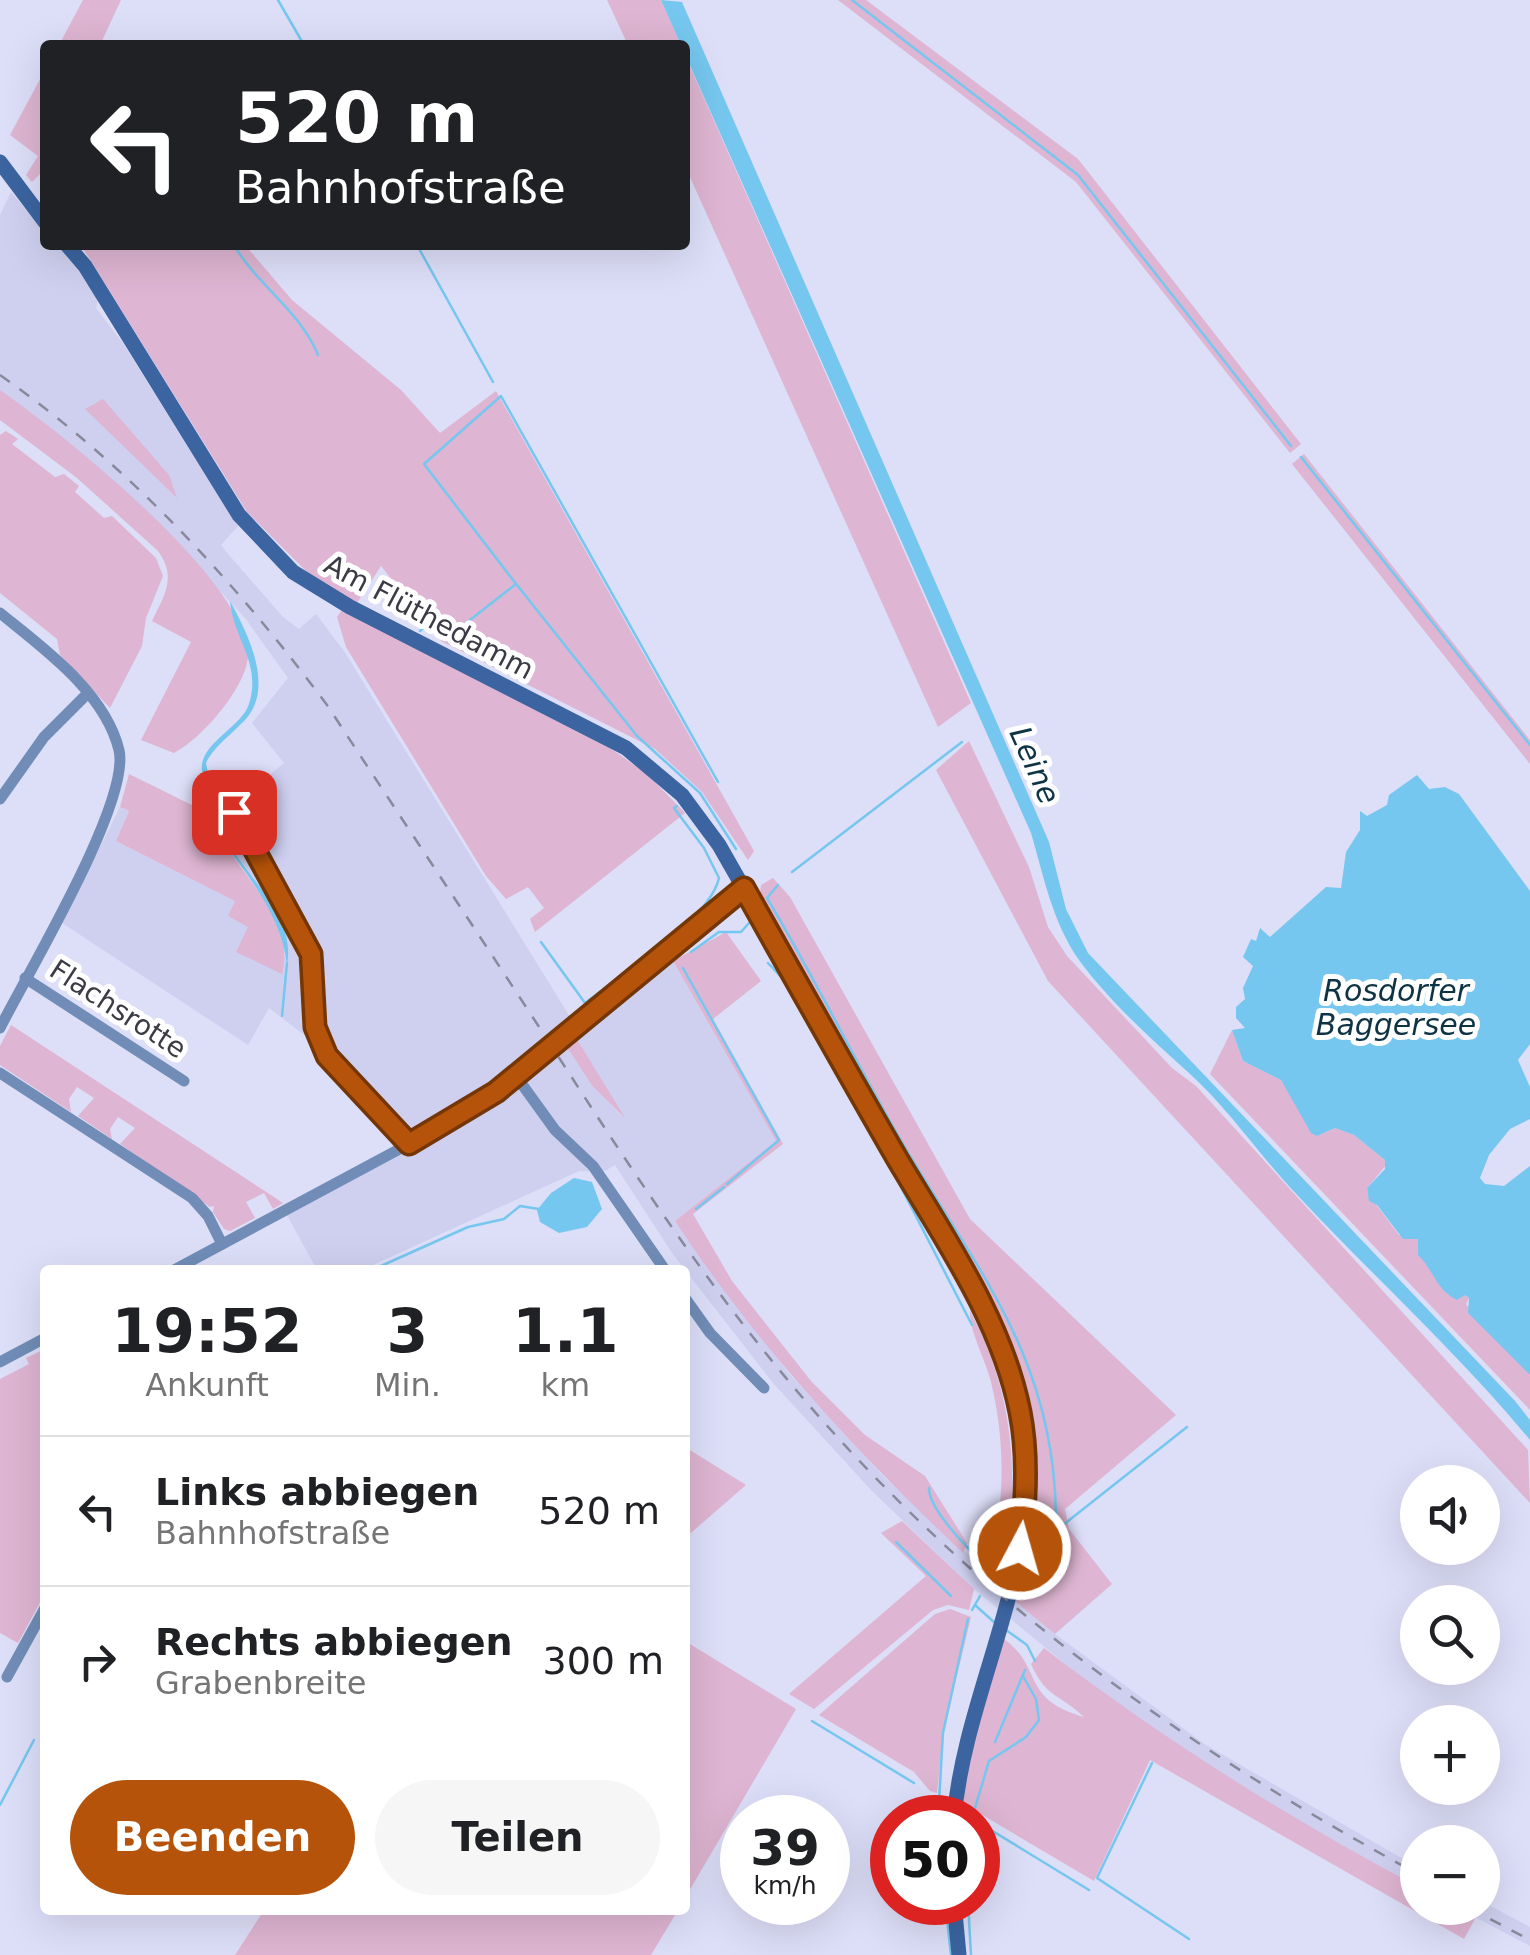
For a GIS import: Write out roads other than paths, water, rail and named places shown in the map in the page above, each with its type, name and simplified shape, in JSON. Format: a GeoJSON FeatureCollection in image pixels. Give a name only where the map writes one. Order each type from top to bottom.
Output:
{"type":"FeatureCollection","features":[{"type":"Feature","properties":{"kind":"main road"},"geometry":{"type":"LineString","coordinates":[[2,166],[40,216]]}},
{"type":"Feature","properties":{"kind":"main road","name":"Am Flüthedamm"},"geometry":{"type":"LineString","coordinates":[[71,250],[85,266],[239,514],[266,547],[293,572],[350,607],[577,722],[644,761],[696,811],[744,888],[962,1269],[998,1342],[1015,1390],[1024,1437],[1026,1490],[1022,1540],[966,1742],[958,1795]]}},
{"type":"Feature","properties":{"kind":"main road"},"geometry":{"type":"LineString","coordinates":[[956,1925],[959,1955]]}},
{"type":"Feature","properties":{"kind":"street"},"geometry":{"type":"LineString","coordinates":[[0,613],[54,658],[88,694],[116,740],[119,784],[0,1028]]}},
{"type":"Feature","properties":{"kind":"street"},"geometry":{"type":"LineString","coordinates":[[0,798],[44,737],[88,694]]}},
{"type":"Feature","properties":{"kind":"street"},"geometry":{"type":"LineString","coordinates":[[234,812],[311,954],[315,1027],[327,1056],[409,1144]]}},
{"type":"Feature","properties":{"kind":"street"},"geometry":{"type":"LineString","coordinates":[[183,1265],[463,1116],[744,888]]}},
{"type":"Feature","properties":{"kind":"street","name":"Flachsrotte"},"geometry":{"type":"LineString","coordinates":[[25,978],[184,1081]]}},
{"type":"Feature","properties":{"kind":"street"},"geometry":{"type":"LineString","coordinates":[[0,1073],[192,1198],[208,1216],[222,1244]]}},
{"type":"Feature","properties":{"kind":"street"},"geometry":{"type":"LineString","coordinates":[[516,1076],[555,1130],[593,1166],[662,1265]]}},
{"type":"Feature","properties":{"kind":"street"},"geometry":{"type":"LineString","coordinates":[[690,1305],[710,1333],[764,1388]]}},
{"type":"Feature","properties":{"kind":"street"},"geometry":{"type":"LineString","coordinates":[[0,1362],[40,1341]]}},
{"type":"Feature","properties":{"kind":"street"},"geometry":{"type":"LineString","coordinates":[[7,1677],[40,1617]]}},
{"type":"Feature","properties":{"kind":"water"},"geometry":{"type":"Polygon","coordinates":[[[661,0],[682,2],[1049,842],[1066,909],[1088,953],[1515,1401],[1530,1420],[1530,1440],[1446,1347],[1286,1183],[1204,1087],[1117,1005],[1079,960],[1062,930],[1031,833],[690,65],[690,40],[679,40],[661,0]]]}},
{"type":"Feature","properties":{"kind":"water"},"geometry":{"type":"Polygon","coordinates":[[[230,601],[255,656],[256,702],[206,763],[223,833],[284,928],[287,965],[272,916],[217,829],[202,771],[207,752],[245,712],[252,689],[249,663],[230,601]]]}},
{"type":"Feature","properties":{"kind":"water","name":"Rosdorfer Baggersee"},"geometry":{"type":"Polygon","coordinates":[[[1417,775],[1429,789],[1445,787],[1459,794],[1530,891],[1530,1044],[1518,1060],[1530,1087],[1530,1119],[1510,1129],[1489,1155],[1480,1178],[1485,1184],[1504,1186],[1530,1166],[1530,1375],[1468,1313],[1469,1298],[1465,1295],[1457,1300],[1439,1285],[1418,1255],[1418,1239],[1403,1239],[1377,1205],[1369,1201],[1367,1188],[1385,1169],[1385,1160],[1354,1135],[1335,1128],[1317,1136],[1311,1133],[1281,1080],[1243,1061],[1232,1030],[1245,1028],[1236,1018],[1236,1007],[1245,999],[1243,988],[1253,966],[1243,957],[1251,939],[1256,941],[1260,928],[1270,937],[1326,887],[1341,888],[1346,852],[1360,830],[1360,811],[1367,816],[1387,805],[1389,795],[1417,775]]]}},
{"type":"Feature","properties":{"kind":"water"},"geometry":{"type":"Polygon","coordinates":[[[574,1178],[592,1182],[602,1209],[587,1227],[559,1233],[540,1222],[537,1210],[551,1193],[574,1178]]]}},
{"type":"Feature","properties":{"kind":"waterway"},"geometry":{"type":"LineString","coordinates":[[278,0],[301,40]]}},
{"type":"Feature","properties":{"kind":"waterway"},"geometry":{"type":"LineString","coordinates":[[852,0],[1078,175],[1291,446]]}},
{"type":"Feature","properties":{"kind":"waterway"},"geometry":{"type":"LineString","coordinates":[[237,250],[301,325],[318,355]]}},
{"type":"Feature","properties":{"kind":"waterway"},"geometry":{"type":"LineString","coordinates":[[420,250],[493,382]]}},
{"type":"Feature","properties":{"kind":"waterway"},"geometry":{"type":"LineString","coordinates":[[447,638],[516,584],[424,464],[501,396],[718,782]]}},
{"type":"Feature","properties":{"kind":"waterway"},"geometry":{"type":"LineString","coordinates":[[1301,457],[1530,745]]}},
{"type":"Feature","properties":{"kind":"waterway"},"geometry":{"type":"LineString","coordinates":[[517,585],[637,736],[700,793],[736,849]]}},
{"type":"Feature","properties":{"kind":"waterway"},"geometry":{"type":"LineString","coordinates":[[394,588],[423,628],[420,631]]}},
{"type":"Feature","properties":{"kind":"waterway"},"geometry":{"type":"LineString","coordinates":[[792,872],[962,742]]}},
{"type":"Feature","properties":{"kind":"waterway"},"geometry":{"type":"LineString","coordinates":[[541,942],[585,1003],[682,929],[712,894],[719,878],[704,848],[674,808],[677,806]]}},
{"type":"Feature","properties":{"kind":"waterway"},"geometry":{"type":"LineString","coordinates":[[778,885],[767,898],[903,1144],[984,1277],[1027,1363],[1042,1409],[1052,1460],[1056,1516],[1063,1525]]}},
{"type":"Feature","properties":{"kind":"waterway"},"geometry":{"type":"LineString","coordinates":[[691,952],[719,932],[741,932],[749,923]]}},
{"type":"Feature","properties":{"kind":"waterway"},"geometry":{"type":"LineString","coordinates":[[282,1016],[287,963]]}},
{"type":"Feature","properties":{"kind":"waterway"},"geometry":{"type":"LineString","coordinates":[[768,963],[783,979],[885,1156],[972,1325]]}},
{"type":"Feature","properties":{"kind":"waterway"},"geometry":{"type":"LineString","coordinates":[[683,968],[779,1140],[727,1184]]}},
{"type":"Feature","properties":{"kind":"waterway"},"geometry":{"type":"LineString","coordinates":[[696,1209],[724,1187]]}},
{"type":"Feature","properties":{"kind":"waterway"},"geometry":{"type":"LineString","coordinates":[[383,1265],[468,1227],[504,1219],[520,1206],[539,1209]]}},
{"type":"Feature","properties":{"kind":"waterway"},"geometry":{"type":"LineString","coordinates":[[1016,1585],[1024,1587],[1047,1573],[1058,1529],[1187,1427]]}},
{"type":"Feature","properties":{"kind":"waterway"},"geometry":{"type":"LineString","coordinates":[[929,1488],[947,1524],[1004,1581]]}},
{"type":"Feature","properties":{"kind":"waterway"},"geometry":{"type":"LineString","coordinates":[[896,1542],[951,1596]]}},
{"type":"Feature","properties":{"kind":"waterway"},"geometry":{"type":"LineString","coordinates":[[972,1610],[980,1596]]}},
{"type":"Feature","properties":{"kind":"waterway"},"geometry":{"type":"LineString","coordinates":[[975,1605],[995,1623]]}},
{"type":"Feature","properties":{"kind":"waterway"},"geometry":{"type":"LineString","coordinates":[[939,1795],[943,1733],[968,1619]]}},
{"type":"Feature","properties":{"kind":"waterway"},"geometry":{"type":"LineString","coordinates":[[1006,1630],[1027,1645],[1035,1661]]}},
{"type":"Feature","properties":{"kind":"waterway"},"geometry":{"type":"LineString","coordinates":[[995,1742],[1025,1670]]}},
{"type":"Feature","properties":{"kind":"waterway"},"geometry":{"type":"LineString","coordinates":[[979,1795],[989,1761],[1026,1737],[1039,1720],[1036,1699],[1023,1676]]}},
{"type":"Feature","properties":{"kind":"waterway"},"geometry":{"type":"LineString","coordinates":[[812,1721],[914,1783]]}},
{"type":"Feature","properties":{"kind":"waterway"},"geometry":{"type":"LineString","coordinates":[[0,1805],[34,1740]]}},
{"type":"Feature","properties":{"kind":"waterway"},"geometry":{"type":"LineString","coordinates":[[1152,1763],[1097,1878],[1189,1939]]}},
{"type":"Feature","properties":{"kind":"waterway"},"geometry":{"type":"LineString","coordinates":[[1000,1836],[1089,1890]]}},
{"type":"Feature","properties":{"kind":"waterway"},"geometry":{"type":"LineString","coordinates":[[948,1925],[951,1955]]}},
{"type":"Feature","properties":{"kind":"waterway"},"geometry":{"type":"LineString","coordinates":[[969,1925],[971,1955]]}},
{"type":"Feature","properties":{"kind":"railway"},"geometry":{"type":"LineString","coordinates":[[0,375],[135,486],[216,569],[291,658],[327,705],[690,1252],[762,1348],[840,1440],[970,1568],[1110,1681],[1260,1783],[1400,1864]]}},
{"type":"Feature","properties":{"kind":"railway"},"geometry":{"type":"LineString","coordinates":[[1500,1924],[1530,1940]]}},
{"type":"Feature","properties":{"kind":"water label","name":"Leine"},"geometry":{"type":"Point","coordinates":[1035,765]}}]}
